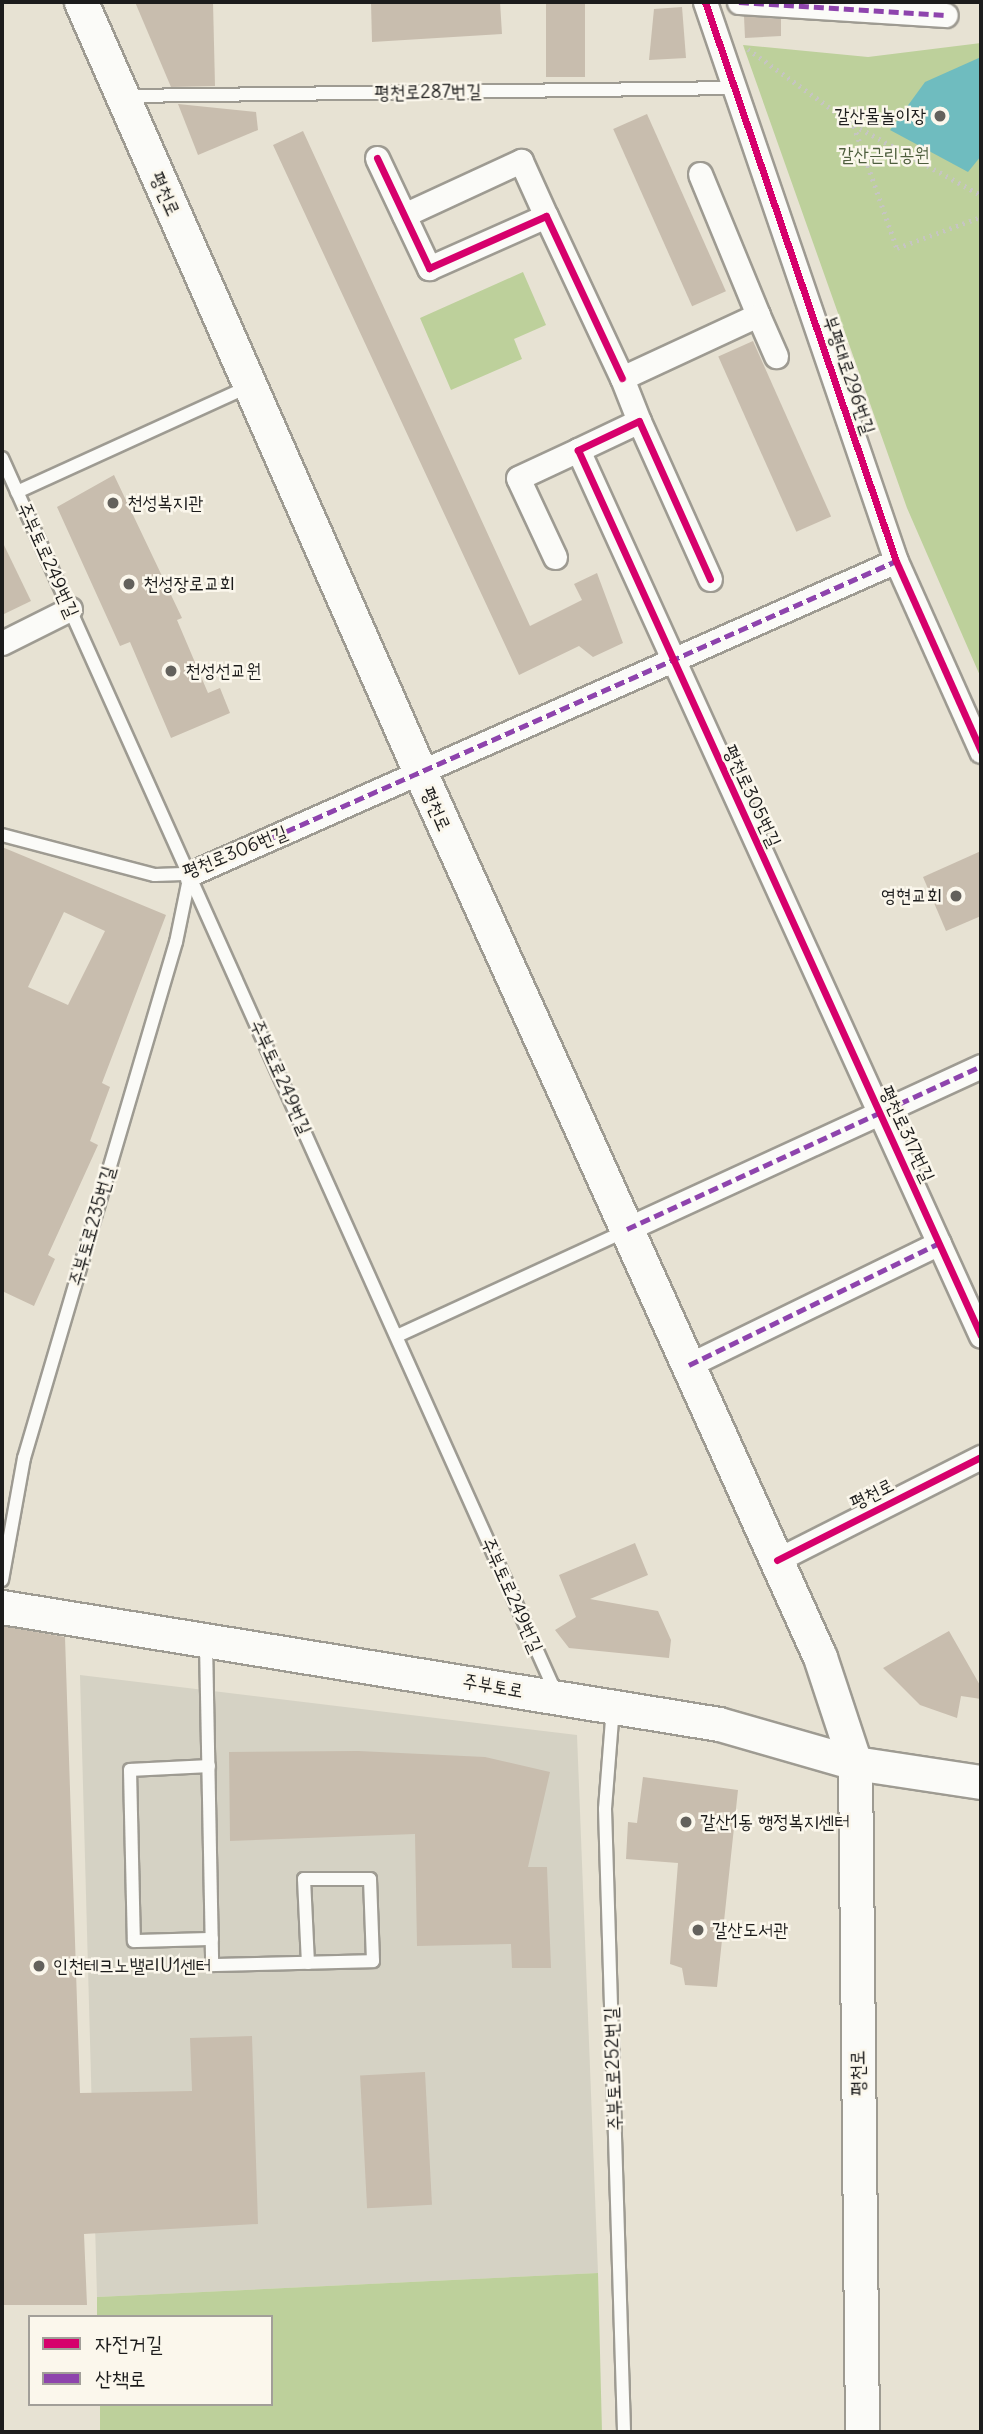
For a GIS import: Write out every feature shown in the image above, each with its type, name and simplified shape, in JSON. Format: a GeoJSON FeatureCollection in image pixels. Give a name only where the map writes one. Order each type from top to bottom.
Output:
{"type":"FeatureCollection","features":[{"type":"Feature","properties":{"kind":"main road","name":"평천로"},"geometry":{"type":"LineString","coordinates":[[81,2],[420,772],[820,1657],[855,1763],[862,2432]]}},
{"type":"Feature","properties":{"kind":"main road","name":"주부토로"},"geometry":{"type":"LineString","coordinates":[[2,1608],[719,1724],[855,1763],[981,1782]]}},
{"type":"Feature","properties":{"kind":"street","name":"부평대로296번길"},"geometry":{"type":"LineString","coordinates":[[705,2],[896,561],[981,751]]}},
{"type":"Feature","properties":{"kind":"street"},"geometry":{"type":"LineString","coordinates":[[739,2],[946,15]]}},
{"type":"Feature","properties":{"kind":"street"},"geometry":{"type":"LineString","coordinates":[[377,158],[429,268],[546,216]]}},
{"type":"Feature","properties":{"kind":"street"},"geometry":{"type":"LineString","coordinates":[[404,215],[521,161],[622,378],[710,579]]}},
{"type":"Feature","properties":{"kind":"street"},"geometry":{"type":"LineString","coordinates":[[700,174],[776,356]]}},
{"type":"Feature","properties":{"kind":"street"},"geometry":{"type":"LineString","coordinates":[[622,378],[758,315]]}},
{"type":"Feature","properties":{"kind":"street"},"geometry":{"type":"LineString","coordinates":[[555,557],[518,478],[639,421]]}},
{"type":"Feature","properties":{"kind":"street","name":"평천로305번길"},"geometry":{"type":"LineString","coordinates":[[578,450],[672,662],[804,944]]}},
{"type":"Feature","properties":{"kind":"street"},"geometry":{"type":"LineString","coordinates":[[420,772],[896,561]]}},
{"type":"Feature","properties":{"kind":"street"},"geometry":{"type":"LineString","coordinates":[[2,643],[70,609]]}},
{"type":"Feature","properties":{"kind":"street","name":"평천로306번길"},"geometry":{"type":"LineString","coordinates":[[190,874],[420,772]]}},
{"type":"Feature","properties":{"kind":"street","name":"평천로317번길"},"geometry":{"type":"LineString","coordinates":[[804,944],[981,1336]]}},
{"type":"Feature","properties":{"kind":"street","name":"평천로317번길"},"geometry":{"type":"LineString","coordinates":[[627,1230],[981,1066]]}},
{"type":"Feature","properties":{"kind":"street"},"geometry":{"type":"LineString","coordinates":[[689,1365],[939,1242]]}},
{"type":"Feature","properties":{"kind":"street","name":"평천로"},"geometry":{"type":"LineString","coordinates":[[776,1560],[981,1457]]}},
{"type":"Feature","properties":{"kind":"lane","name":"평천로287번길"},"geometry":{"type":"LineString","coordinates":[[122,96],[734,88]]}},
{"type":"Feature","properties":{"kind":"lane"},"geometry":{"type":"LineString","coordinates":[[18,492],[250,386]]}},
{"type":"Feature","properties":{"kind":"lane","name":"주부토로249번길"},"geometry":{"type":"LineString","coordinates":[[2,458],[558,1697]]}},
{"type":"Feature","properties":{"kind":"lane","name":"평천로306번길"},"geometry":{"type":"LineString","coordinates":[[2,835],[155,875],[190,874]]}},
{"type":"Feature","properties":{"kind":"lane","name":"주부토로235번길"},"geometry":{"type":"LineString","coordinates":[[2,1580],[24,1458],[176,942],[190,874]]}},
{"type":"Feature","properties":{"kind":"lane"},"geometry":{"type":"LineString","coordinates":[[397,1336],[627,1230]]}},
{"type":"Feature","properties":{"kind":"lane"},"geometry":{"type":"LineString","coordinates":[[206,1639],[212,1965],[308,1963],[373,1961],[370,1879],[304,1879],[308,1963]]}},
{"type":"Feature","properties":{"kind":"lane","name":"주부토로252번길"},"geometry":{"type":"LineString","coordinates":[[613,1706],[605,1809],[624,2432]]}},
{"type":"Feature","properties":{"kind":"lane"},"geometry":{"type":"LineString","coordinates":[[209,1766],[130,1770],[130,1783],[134,1941],[212,1939]]}},
{"type":"Feature","properties":{"kind":"path"},"geometry":{"type":"LineString","coordinates":[[743,45],[854,125],[981,195]]}},
{"type":"Feature","properties":{"kind":"path"},"geometry":{"type":"LineString","coordinates":[[854,125],[897,248],[981,217]]}},
{"type":"Feature","properties":{"kind":"shaded area"},"geometry":{"type":"Polygon","coordinates":[[[80,1675],[577,1735],[598,2273],[97,2297],[80,1675]]]}},
{"type":"Feature","properties":{"kind":"green space","name":"갈산근린공원"},"geometry":{"type":"Polygon","coordinates":[[[981,43],[981,678],[907,508],[743,45],[868,57],[981,43]]]}},
{"type":"Feature","properties":{"kind":"green space"},"geometry":{"type":"Polygon","coordinates":[[[523,272],[546,325],[514,339],[522,359],[451,390],[420,318],[523,272]]]}},
{"type":"Feature","properties":{"kind":"green space"},"geometry":{"type":"Polygon","coordinates":[[[598,2273],[602,2432],[100,2432],[100,2406],[273,2406],[273,2315],[97,2315],[97,2297],[598,2273]]]}},
{"type":"Feature","properties":{"kind":"water","name":"갈산물놀이장"},"geometry":{"type":"Polygon","coordinates":[[[981,57],[981,156],[968,172],[890,130],[925,82],[981,57]]]}},
{"type":"Feature","properties":{"kind":"building"},"geometry":{"type":"Polygon","coordinates":[[[135,2],[213,2],[215,86],[171,87],[135,2]]]}},
{"type":"Feature","properties":{"kind":"building"},"geometry":{"type":"Polygon","coordinates":[[[371,2],[500,2],[502,34],[372,42],[371,2]]]}},
{"type":"Feature","properties":{"kind":"building"},"geometry":{"type":"Polygon","coordinates":[[[546,2],[585,2],[585,77],[546,77],[546,2]]]}},
{"type":"Feature","properties":{"kind":"building"},"geometry":{"type":"Polygon","coordinates":[[[682,7],[686,58],[649,60],[654,9],[682,7]]]}},
{"type":"Feature","properties":{"kind":"building"},"geometry":{"type":"Polygon","coordinates":[[[744,16],[781,19],[781,36],[745,38],[744,16]]]}},
{"type":"Feature","properties":{"kind":"building"},"geometry":{"type":"Polygon","coordinates":[[[178,104],[256,112],[258,130],[198,155],[178,104]]]}},
{"type":"Feature","properties":{"kind":"building"},"geometry":{"type":"Polygon","coordinates":[[[647,114],[726,291],[692,306],[613,129],[647,114]]]}},
{"type":"Feature","properties":{"kind":"building"},"geometry":{"type":"Polygon","coordinates":[[[303,131],[530,626],[582,600],[574,584],[597,573],[623,643],[593,657],[579,646],[519,675],[273,145],[303,131]]]}},
{"type":"Feature","properties":{"kind":"building"},"geometry":{"type":"Polygon","coordinates":[[[753,341],[831,516],[796,532],[718,356],[753,341]]]}},
{"type":"Feature","properties":{"kind":"building"},"geometry":{"type":"Polygon","coordinates":[[[114,475],[182,618],[177,620],[208,693],[220,688],[230,713],[171,738],[130,642],[120,646],[57,507],[114,475]]]}},
{"type":"Feature","properties":{"kind":"building"},"geometry":{"type":"Polygon","coordinates":[[[2,541],[31,601],[2,615],[2,541]]]}},
{"type":"Feature","properties":{"kind":"building"},"geometry":{"type":"Polygon","coordinates":[[[2,847],[166,915],[102,1083],[110,1087],[90,1141],[98,1145],[48,1255],[55,1259],[34,1306],[2,1291],[2,847]],[[64,912],[28,987],[68,1005],[105,931],[64,912]]]}},
{"type":"Feature","properties":{"kind":"building","name":"영현교회"},"geometry":{"type":"Polygon","coordinates":[[[981,851],[981,916],[946,931],[923,877],[981,851]]]}},
{"type":"Feature","properties":{"kind":"building"},"geometry":{"type":"Polygon","coordinates":[[[635,1543],[648,1575],[590,1599],[658,1611],[671,1640],[669,1658],[569,1648],[555,1630],[576,1617],[559,1575],[635,1543]]]}},
{"type":"Feature","properties":{"kind":"building","name":"인천테크노밸리U1센터"},"geometry":{"type":"Polygon","coordinates":[[[2,1626],[65,1637],[80,2093],[192,2091],[190,2038],[252,2036],[258,2224],[84,2234],[87,2305],[2,2305],[2,1626]]]}},
{"type":"Feature","properties":{"kind":"building"},"geometry":{"type":"Polygon","coordinates":[[[949,1631],[981,1687],[981,1699],[961,1696],[957,1718],[920,1705],[883,1668],[949,1631]]]}},
{"type":"Feature","properties":{"kind":"building"},"geometry":{"type":"Polygon","coordinates":[[[358,1751],[485,1757],[550,1772],[528,1867],[547,1867],[551,1968],[512,1968],[511,1944],[417,1946],[415,1834],[230,1841],[229,1752],[358,1751]]]}},
{"type":"Feature","properties":{"kind":"building"},"geometry":{"type":"Polygon","coordinates":[[[643,1777],[738,1790],[717,1987],[685,1985],[682,1968],[670,1964],[678,1863],[626,1859],[628,1822],[637,1823],[643,1777]]]}},
{"type":"Feature","properties":{"kind":"building"},"geometry":{"type":"Polygon","coordinates":[[[425,2072],[432,2205],[367,2208],[360,2075],[425,2072]]]}},
{"type":"Feature","properties":{"kind":"marked path"},"geometry":{"type":"LineString","coordinates":[[739,2],[946,15]]}},
{"type":"Feature","properties":{"kind":"marked path"},"geometry":{"type":"LineString","coordinates":[[190,874],[896,561]]}},
{"type":"Feature","properties":{"kind":"marked path"},"geometry":{"type":"LineString","coordinates":[[627,1229],[981,1066]]}},
{"type":"Feature","properties":{"kind":"marked path"},"geometry":{"type":"LineString","coordinates":[[689,1365],[939,1243]]}},
{"type":"Feature","properties":{"kind":"cycle path"},"geometry":{"type":"LineString","coordinates":[[705,2],[896,561],[981,751]]}},
{"type":"Feature","properties":{"kind":"cycle path"},"geometry":{"type":"LineString","coordinates":[[377,158],[429,268],[546,216],[622,378]]}},
{"type":"Feature","properties":{"kind":"cycle path"},"geometry":{"type":"LineString","coordinates":[[710,579],[639,421],[578,450],[981,1336]]}},
{"type":"Feature","properties":{"kind":"cycle path"},"geometry":{"type":"LineString","coordinates":[[777,1560],[981,1457]]}},
{"type":"Feature","properties":{"kind":"place","name":"갈산물놀이장"},"geometry":{"type":"Point","coordinates":[940,116]}},
{"type":"Feature","properties":{"kind":"place","name":"천성복지관"},"geometry":{"type":"Point","coordinates":[113,503]}},
{"type":"Feature","properties":{"kind":"place","name":"천성장로교회"},"geometry":{"type":"Point","coordinates":[129,584]}},
{"type":"Feature","properties":{"kind":"place","name":"천성선교원"},"geometry":{"type":"Point","coordinates":[171,671]}},
{"type":"Feature","properties":{"kind":"place","name":"영현교회"},"geometry":{"type":"Point","coordinates":[956,896]}},
{"type":"Feature","properties":{"kind":"place","name":"갈산1동 행정복지센터"},"geometry":{"type":"Point","coordinates":[686,1822]}},
{"type":"Feature","properties":{"kind":"place","name":"갈산도서관"},"geometry":{"type":"Point","coordinates":[698,1930]}},
{"type":"Feature","properties":{"kind":"place","name":"인천테크노밸리U1센터"},"geometry":{"type":"Point","coordinates":[39,1966]}}]}
